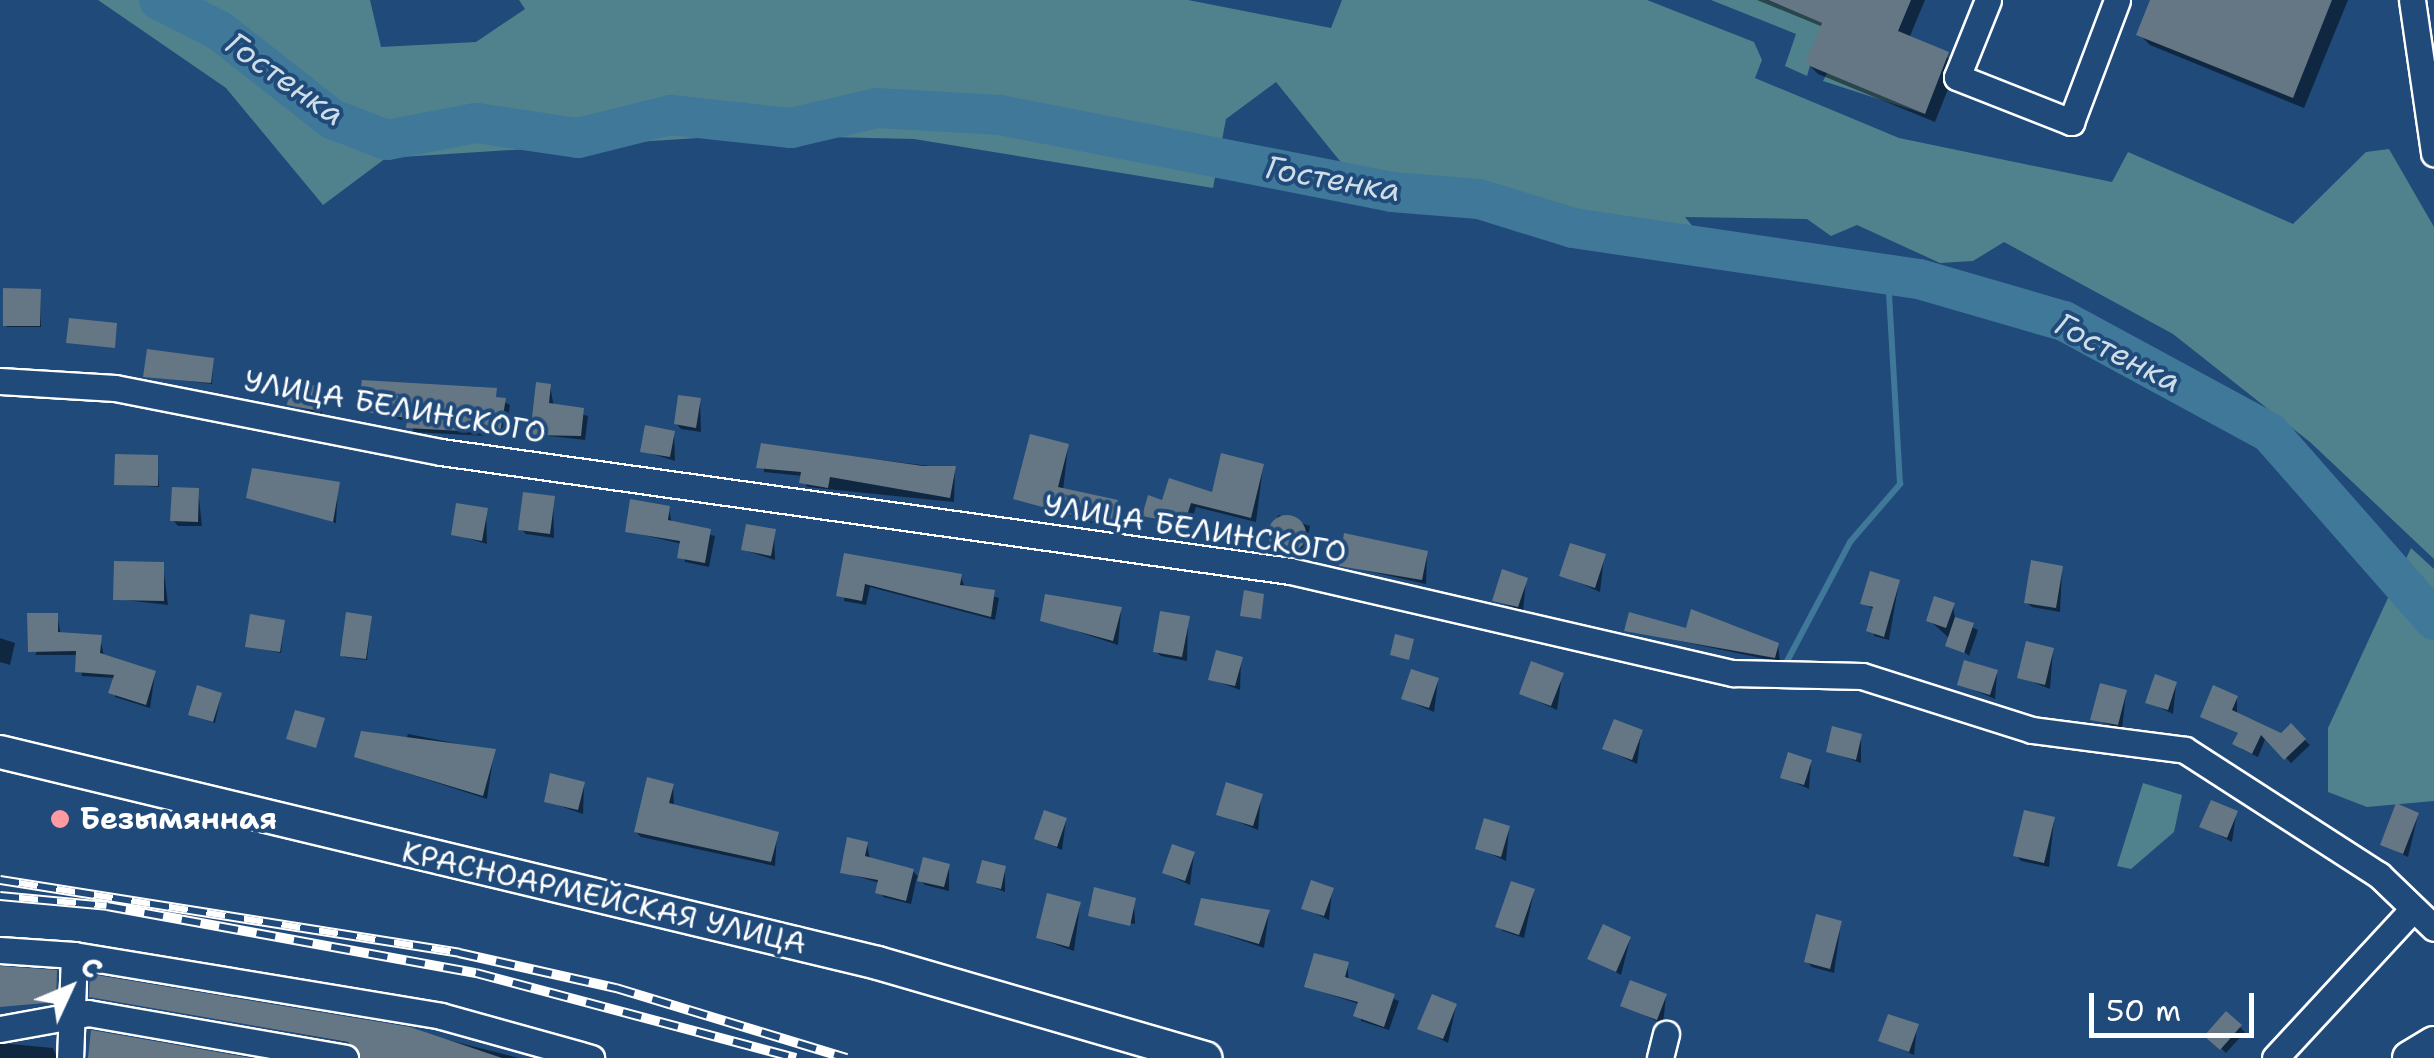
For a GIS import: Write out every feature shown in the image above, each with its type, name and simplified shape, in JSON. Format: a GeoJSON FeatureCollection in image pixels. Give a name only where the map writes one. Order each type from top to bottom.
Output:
{"type":"FeatureCollection","features":[{"type":"Feature","properties":{"kind":"main road","name":"КРАСНОАРМЕЙСКАЯ УЛИЦА"},"geometry":{"type":"LineString","coordinates":[[0,752],[878,963],[1205,1058]]}},
{"type":"Feature","properties":{"kind":"main road"},"geometry":{"type":"LineString","coordinates":[[2410,1058],[2434,1043]]}},
{"type":"Feature","properties":{"kind":"street"},"geometry":{"type":"LineString","coordinates":[[1988,0],[1956,77],[2071,122],[2117,0]]}},
{"type":"Feature","properties":{"kind":"street"},"geometry":{"type":"LineString","coordinates":[[2412,0],[2434,153]]}},
{"type":"Feature","properties":{"kind":"street","name":"УЛИЦА БЕЛИНСКОГО"},"geometry":{"type":"LineString","coordinates":[[0,381],[114,388],[441,452],[1290,571],[1733,673],[1862,676],[2032,730],[2185,750],[2365,865],[2434,928]]}},
{"type":"Feature","properties":{"kind":"street"},"geometry":{"type":"LineString","coordinates":[[2275,1058],[2412,910]]}},
{"type":"Feature","properties":{"kind":"street"},"geometry":{"type":"LineString","coordinates":[[0,950],[74,955],[441,1016],[591,1058]]}},
{"type":"Feature","properties":{"kind":"street"},"geometry":{"type":"LineString","coordinates":[[70,1058],[74,955]]}},
{"type":"Feature","properties":{"kind":"street"},"geometry":{"type":"LineString","coordinates":[[0,1029],[69,1023],[88,1012],[345,1058]]}},
{"type":"Feature","properties":{"kind":"green space"},"geometry":{"type":"Polygon","coordinates":[[[98,0],[370,0],[381,47],[476,42],[525,9],[519,0],[1188,0],[1331,28],[1342,0],[1647,0],[1754,42],[1762,60],[1755,78],[1899,138],[2112,182],[2128,152],[2293,224],[2366,152],[2389,149],[2434,227],[2434,559],[2310,442],[2173,334],[2004,242],[1973,261],[1940,263],[1857,225],[1831,236],[1807,219],[1685,217],[1708,245],[1348,171],[1276,82],[1226,119],[1213,188],[914,139],[745,135],[386,158],[323,205],[226,88],[98,0]]]}},
{"type":"Feature","properties":{"kind":"green space"},"geometry":{"type":"Polygon","coordinates":[[[1711,0],[1767,0],[1822,23],[1807,76],[1785,66],[1796,34],[1711,0]]]}},
{"type":"Feature","properties":{"kind":"green space"},"geometry":{"type":"Polygon","coordinates":[[[1827,73],[1925,114],[1823,81],[1827,73]]]}},
{"type":"Feature","properties":{"kind":"green space"},"geometry":{"type":"Polygon","coordinates":[[[2411,548],[2434,569],[2434,801],[2367,807],[2328,792],[2328,728],[2411,548]]]}},
{"type":"Feature","properties":{"kind":"green space"},"geometry":{"type":"Polygon","coordinates":[[[2143,783],[2182,795],[2174,832],[2131,869],[2117,866],[2143,783]]]}},
{"type":"Feature","properties":{"kind":"building"},"geometry":{"type":"Polygon","coordinates":[[[1768,0],[1911,0],[1898,31],[1949,52],[1925,114],[1805,64],[1822,23],[1768,0]]]}},
{"type":"Feature","properties":{"kind":"building"},"geometry":{"type":"Polygon","coordinates":[[[2150,0],[2332,0],[2293,98],[2136,35],[2150,0]]]}},
{"type":"Feature","properties":{"kind":"building"},"geometry":{"type":"Polygon","coordinates":[[[3,288],[41,289],[40,326],[3,326],[3,288]]]}},
{"type":"Feature","properties":{"kind":"building"},"geometry":{"type":"Polygon","coordinates":[[[69,318],[117,323],[115,348],[66,343],[69,318]]]}},
{"type":"Feature","properties":{"kind":"building"},"geometry":{"type":"Polygon","coordinates":[[[147,349],[214,358],[211,383],[143,377],[147,349]]]}},
{"type":"Feature","properties":{"kind":"building"},"geometry":{"type":"Polygon","coordinates":[[[362,380],[497,388],[496,397],[506,398],[500,433],[406,428],[407,418],[357,411],[362,380]]]}},
{"type":"Feature","properties":{"kind":"building"},"geometry":{"type":"Polygon","coordinates":[[[290,382],[321,386],[318,411],[287,405],[290,382]]]}},
{"type":"Feature","properties":{"kind":"building"},"geometry":{"type":"Polygon","coordinates":[[[536,382],[551,384],[549,403],[584,408],[581,436],[530,435],[536,382]]]}},
{"type":"Feature","properties":{"kind":"building"},"geometry":{"type":"Polygon","coordinates":[[[678,395],[701,398],[696,428],[674,424],[678,395]]]}},
{"type":"Feature","properties":{"kind":"building"},"geometry":{"type":"Polygon","coordinates":[[[645,425],[675,431],[670,457],[640,452],[645,425]]]}},
{"type":"Feature","properties":{"kind":"building"},"geometry":{"type":"Polygon","coordinates":[[[1030,434],[1069,444],[1058,487],[1118,500],[1113,527],[1013,499],[1030,434]]]}},
{"type":"Feature","properties":{"kind":"building"},"geometry":{"type":"Polygon","coordinates":[[[761,443],[923,466],[956,466],[950,498],[830,477],[828,488],[799,483],[801,472],[756,468],[761,443]]]}},
{"type":"Feature","properties":{"kind":"building"},"geometry":{"type":"Polygon","coordinates":[[[1221,453],[1264,464],[1251,518],[1191,503],[1184,525],[1142,516],[1148,495],[1162,500],[1169,478],[1212,492],[1221,453]]]}},
{"type":"Feature","properties":{"kind":"building"},"geometry":{"type":"Polygon","coordinates":[[[115,454],[158,455],[158,486],[114,485],[115,454]]]}},
{"type":"Feature","properties":{"kind":"building"},"geometry":{"type":"Polygon","coordinates":[[[252,468],[340,482],[333,522],[246,498],[252,468]]]}},
{"type":"Feature","properties":{"kind":"building"},"geometry":{"type":"Polygon","coordinates":[[[172,487],[199,488],[198,522],[170,521],[172,487]]]}},
{"type":"Feature","properties":{"kind":"building"},"geometry":{"type":"Polygon","coordinates":[[[523,492],[555,496],[550,534],[518,530],[523,492]]]}},
{"type":"Feature","properties":{"kind":"building"},"geometry":{"type":"Polygon","coordinates":[[[630,499],[670,506],[668,520],[711,529],[705,563],[677,558],[680,541],[625,532],[630,499]]]}},
{"type":"Feature","properties":{"kind":"building"},"geometry":{"type":"Polygon","coordinates":[[[456,503],[488,508],[482,541],[451,535],[456,503]]]}},
{"type":"Feature","properties":{"kind":"building"},"geometry":{"type":"Polygon","coordinates":[[[1287,515],[1301,520],[1306,534],[1301,548],[1287,553],[1273,548],[1268,534],[1273,520],[1287,515]]]}},
{"type":"Feature","properties":{"kind":"building"},"geometry":{"type":"Polygon","coordinates":[[[746,524],[776,529],[771,556],[741,550],[746,524]]]}},
{"type":"Feature","properties":{"kind":"building"},"geometry":{"type":"Polygon","coordinates":[[[1344,533],[1428,551],[1422,580],[1339,566],[1344,533]]]}},
{"type":"Feature","properties":{"kind":"building"},"geometry":{"type":"Polygon","coordinates":[[[1570,543],[1606,554],[1595,588],[1559,576],[1570,543]]]}},
{"type":"Feature","properties":{"kind":"building"},"geometry":{"type":"Polygon","coordinates":[[[844,553],[962,574],[960,585],[995,590],[991,617],[865,584],[862,601],[836,596],[844,553]]]}},
{"type":"Feature","properties":{"kind":"building"},"geometry":{"type":"Polygon","coordinates":[[[2031,560],[2063,566],[2056,608],[2024,603],[2031,560]]]}},
{"type":"Feature","properties":{"kind":"building"},"geometry":{"type":"Polygon","coordinates":[[[114,561],[164,562],[164,601],[113,600],[114,561]]]}},
{"type":"Feature","properties":{"kind":"building"},"geometry":{"type":"Polygon","coordinates":[[[1502,569],[1528,578],[1518,607],[1492,601],[1502,569]]]}},
{"type":"Feature","properties":{"kind":"building"},"geometry":{"type":"Polygon","coordinates":[[[1870,571],[1900,580],[1884,637],[1866,631],[1873,607],[1860,604],[1870,571]]]}},
{"type":"Feature","properties":{"kind":"building"},"geometry":{"type":"Polygon","coordinates":[[[1244,590],[1264,594],[1261,619],[1240,616],[1244,590]]]}},
{"type":"Feature","properties":{"kind":"building"},"geometry":{"type":"Polygon","coordinates":[[[1045,594],[1122,607],[1113,641],[1040,621],[1045,594]]]}},
{"type":"Feature","properties":{"kind":"building"},"geometry":{"type":"Polygon","coordinates":[[[1934,596],[1955,603],[1946,628],[1926,621],[1934,596]]]}},
{"type":"Feature","properties":{"kind":"building"},"geometry":{"type":"Polygon","coordinates":[[[1691,609],[1779,643],[1775,658],[1624,631],[1629,612],[1686,628],[1691,609]]]}},
{"type":"Feature","properties":{"kind":"building"},"geometry":{"type":"Polygon","coordinates":[[[1160,611],[1190,616],[1182,657],[1153,652],[1160,611]]]}},
{"type":"Feature","properties":{"kind":"building"},"geometry":{"type":"Polygon","coordinates":[[[346,612],[372,616],[366,659],[340,656],[346,612]]]}},
{"type":"Feature","properties":{"kind":"building"},"geometry":{"type":"Polygon","coordinates":[[[27,613],[58,613],[58,632],[102,635],[100,653],[156,671],[146,705],[108,693],[114,675],[75,672],[76,651],[28,652],[27,613]]]}},
{"type":"Feature","properties":{"kind":"building"},"geometry":{"type":"Polygon","coordinates":[[[250,614],[285,620],[280,652],[245,647],[250,614]]]}},
{"type":"Feature","properties":{"kind":"building"},"geometry":{"type":"Polygon","coordinates":[[[1955,617],[1974,623],[1964,653],[1945,646],[1955,617]]]}},
{"type":"Feature","properties":{"kind":"building"},"geometry":{"type":"Polygon","coordinates":[[[1395,634],[1414,639],[1409,660],[1390,655],[1395,634]]]}},
{"type":"Feature","properties":{"kind":"building"},"geometry":{"type":"Polygon","coordinates":[[[2026,641],[2054,648],[2045,685],[2017,678],[2026,641]]]}},
{"type":"Feature","properties":{"kind":"building"},"geometry":{"type":"Polygon","coordinates":[[[1216,650],[1243,657],[1235,686],[1208,680],[1216,650]]]}},
{"type":"Feature","properties":{"kind":"building"},"geometry":{"type":"Polygon","coordinates":[[[1964,660],[1998,670],[1990,695],[1957,685],[1964,660]]]}},
{"type":"Feature","properties":{"kind":"building"},"geometry":{"type":"Polygon","coordinates":[[[1531,661],[1564,673],[1551,706],[1519,694],[1531,661]]]}},
{"type":"Feature","properties":{"kind":"building"},"geometry":{"type":"Polygon","coordinates":[[[1411,669],[1439,678],[1429,708],[1401,699],[1411,669]]]}},
{"type":"Feature","properties":{"kind":"building"},"geometry":{"type":"Polygon","coordinates":[[[2155,674],[2177,682],[2168,710],[2145,703],[2155,674]]]}},
{"type":"Feature","properties":{"kind":"building"},"geometry":{"type":"Polygon","coordinates":[[[2100,683],[2127,690],[2118,725],[2090,720],[2100,683]]]}},
{"type":"Feature","properties":{"kind":"building"},"geometry":{"type":"Polygon","coordinates":[[[197,685],[222,693],[213,722],[188,715],[197,685]]]}},
{"type":"Feature","properties":{"kind":"building"},"geometry":{"type":"Polygon","coordinates":[[[2213,685],[2238,696],[2232,710],[2281,733],[2291,723],[2306,739],[2284,760],[2261,735],[2252,754],[2232,744],[2238,733],[2200,717],[2213,685]]]}},
{"type":"Feature","properties":{"kind":"building"},"geometry":{"type":"Polygon","coordinates":[[[295,710],[325,718],[316,748],[286,739],[295,710]]]}},
{"type":"Feature","properties":{"kind":"building"},"geometry":{"type":"Polygon","coordinates":[[[1614,719],[1643,730],[1632,760],[1602,749],[1614,719]]]}},
{"type":"Feature","properties":{"kind":"building"},"geometry":{"type":"Polygon","coordinates":[[[1832,726],[1862,734],[1856,760],[1826,752],[1832,726]]]}},
{"type":"Feature","properties":{"kind":"building"},"geometry":{"type":"Polygon","coordinates":[[[361,731],[496,749],[483,796],[354,757],[361,731]]]}},
{"type":"Feature","properties":{"kind":"building"},"geometry":{"type":"Polygon","coordinates":[[[1788,752],[1812,760],[1804,785],[1780,778],[1788,752]]]}},
{"type":"Feature","properties":{"kind":"building"},"geometry":{"type":"Polygon","coordinates":[[[550,773],[585,782],[578,810],[544,802],[550,773]]]}},
{"type":"Feature","properties":{"kind":"building"},"geometry":{"type":"Polygon","coordinates":[[[647,777],[674,784],[669,803],[779,832],[771,862],[634,832],[647,777]]]}},
{"type":"Feature","properties":{"kind":"building"},"geometry":{"type":"Polygon","coordinates":[[[1226,782],[1263,794],[1253,826],[1216,815],[1226,782]]]}},
{"type":"Feature","properties":{"kind":"building"},"geometry":{"type":"Polygon","coordinates":[[[2211,800],[2238,811],[2227,838],[2199,827],[2211,800]]]}},
{"type":"Feature","properties":{"kind":"building"},"geometry":{"type":"Polygon","coordinates":[[[2396,803],[2419,813],[2403,854],[2380,845],[2396,803]]]}},
{"type":"Feature","properties":{"kind":"building"},"geometry":{"type":"Polygon","coordinates":[[[1044,810],[1067,818],[1057,847],[1034,839],[1044,810]]]}},
{"type":"Feature","properties":{"kind":"building"},"geometry":{"type":"Polygon","coordinates":[[[2024,810],[2055,817],[2044,863],[2013,856],[2024,810]]]}},
{"type":"Feature","properties":{"kind":"building"},"geometry":{"type":"Polygon","coordinates":[[[1484,818],[1510,826],[1501,857],[1475,849],[1484,818]]]}},
{"type":"Feature","properties":{"kind":"building"},"geometry":{"type":"Polygon","coordinates":[[[847,837],[868,842],[865,856],[914,869],[906,901],[875,893],[878,880],[840,873],[847,837]]]}},
{"type":"Feature","properties":{"kind":"building"},"geometry":{"type":"Polygon","coordinates":[[[1172,844],[1195,852],[1185,881],[1162,873],[1172,844]]]}},
{"type":"Feature","properties":{"kind":"building"},"geometry":{"type":"Polygon","coordinates":[[[923,857],[950,864],[944,887],[917,881],[923,857]]]}},
{"type":"Feature","properties":{"kind":"building"},"geometry":{"type":"Polygon","coordinates":[[[982,860],[1006,866],[1001,889],[976,883],[982,860]]]}},
{"type":"Feature","properties":{"kind":"building"},"geometry":{"type":"Polygon","coordinates":[[[1311,880],[1334,888],[1324,916],[1301,909],[1311,880]]]}},
{"type":"Feature","properties":{"kind":"building"},"geometry":{"type":"Polygon","coordinates":[[[1511,881],[1535,889],[1519,935],[1495,927],[1511,881]]]}},
{"type":"Feature","properties":{"kind":"building"},"geometry":{"type":"Polygon","coordinates":[[[1094,887],[1136,898],[1130,926],[1088,916],[1094,887]]]}},
{"type":"Feature","properties":{"kind":"building"},"geometry":{"type":"Polygon","coordinates":[[[1047,893],[1081,902],[1069,947],[1036,938],[1047,893]]]}},
{"type":"Feature","properties":{"kind":"building"},"geometry":{"type":"Polygon","coordinates":[[[1201,898],[1270,910],[1259,944],[1194,925],[1201,898]]]}},
{"type":"Feature","properties":{"kind":"building"},"geometry":{"type":"Polygon","coordinates":[[[1816,914],[1842,921],[1830,969],[1804,962],[1816,914]]]}},
{"type":"Feature","properties":{"kind":"building"},"geometry":{"type":"Polygon","coordinates":[[[1603,924],[1631,937],[1616,972],[1587,959],[1603,924]]]}},
{"type":"Feature","properties":{"kind":"building"},"geometry":{"type":"Polygon","coordinates":[[[1314,953],[1349,962],[1345,977],[1395,994],[1384,1027],[1353,1016],[1358,1002],[1304,987],[1314,953]]]}},
{"type":"Feature","properties":{"kind":"building"},"geometry":{"type":"Polygon","coordinates":[[[0,966],[57,970],[56,1002],[0,1007],[0,966]]]}},
{"type":"Feature","properties":{"kind":"building"},"geometry":{"type":"Polygon","coordinates":[[[90,974],[410,1027],[502,1058],[361,1058],[348,1042],[89,997],[90,974]]]}},
{"type":"Feature","properties":{"kind":"building"},"geometry":{"type":"Polygon","coordinates":[[[1630,980],[1667,994],[1657,1020],[1620,1006],[1630,980]]]}},
{"type":"Feature","properties":{"kind":"building"},"geometry":{"type":"Polygon","coordinates":[[[1432,994],[1457,1004],[1443,1039],[1417,1029],[1432,994]]]}},
{"type":"Feature","properties":{"kind":"building"},"geometry":{"type":"Polygon","coordinates":[[[2226,1011],[2242,1025],[2220,1050],[2204,1036],[2226,1011]]]}},
{"type":"Feature","properties":{"kind":"building"},"geometry":{"type":"Polygon","coordinates":[[[1888,1014],[1919,1024],[1909,1052],[1878,1041],[1888,1014]]]}},
{"type":"Feature","properties":{"kind":"building"},"geometry":{"type":"Polygon","coordinates":[[[91,1030],[251,1058],[88,1058],[91,1030]]]}},
{"type":"Feature","properties":{"kind":"waterway","name":"Гостенка"},"geometry":{"type":"LineString","coordinates":[[159,0],[220,31],[332,119],[387,140],[476,123],[578,138],[671,115],[791,128],[877,108],[1000,115],[1392,192],[1479,199],[1573,228],[1919,279],[2064,321],[2270,433],[2434,620]]}},
{"type":"Feature","properties":{"kind":"waterway"},"geometry":{"type":"LineString","coordinates":[[1785,665],[1850,542],[1900,484],[1888,275]]}},
{"type":"Feature","properties":{"kind":"railway"},"geometry":{"type":"LineString","coordinates":[[0,880],[459,953],[616,988],[847,1058]]}},
{"type":"Feature","properties":{"kind":"railway"},"geometry":{"type":"LineString","coordinates":[[0,896],[107,906],[476,973],[796,1058]]}},
{"type":"Feature","properties":{"kind":"place","name":"Безымянная"},"geometry":{"type":"Point","coordinates":[60,819]}}]}
